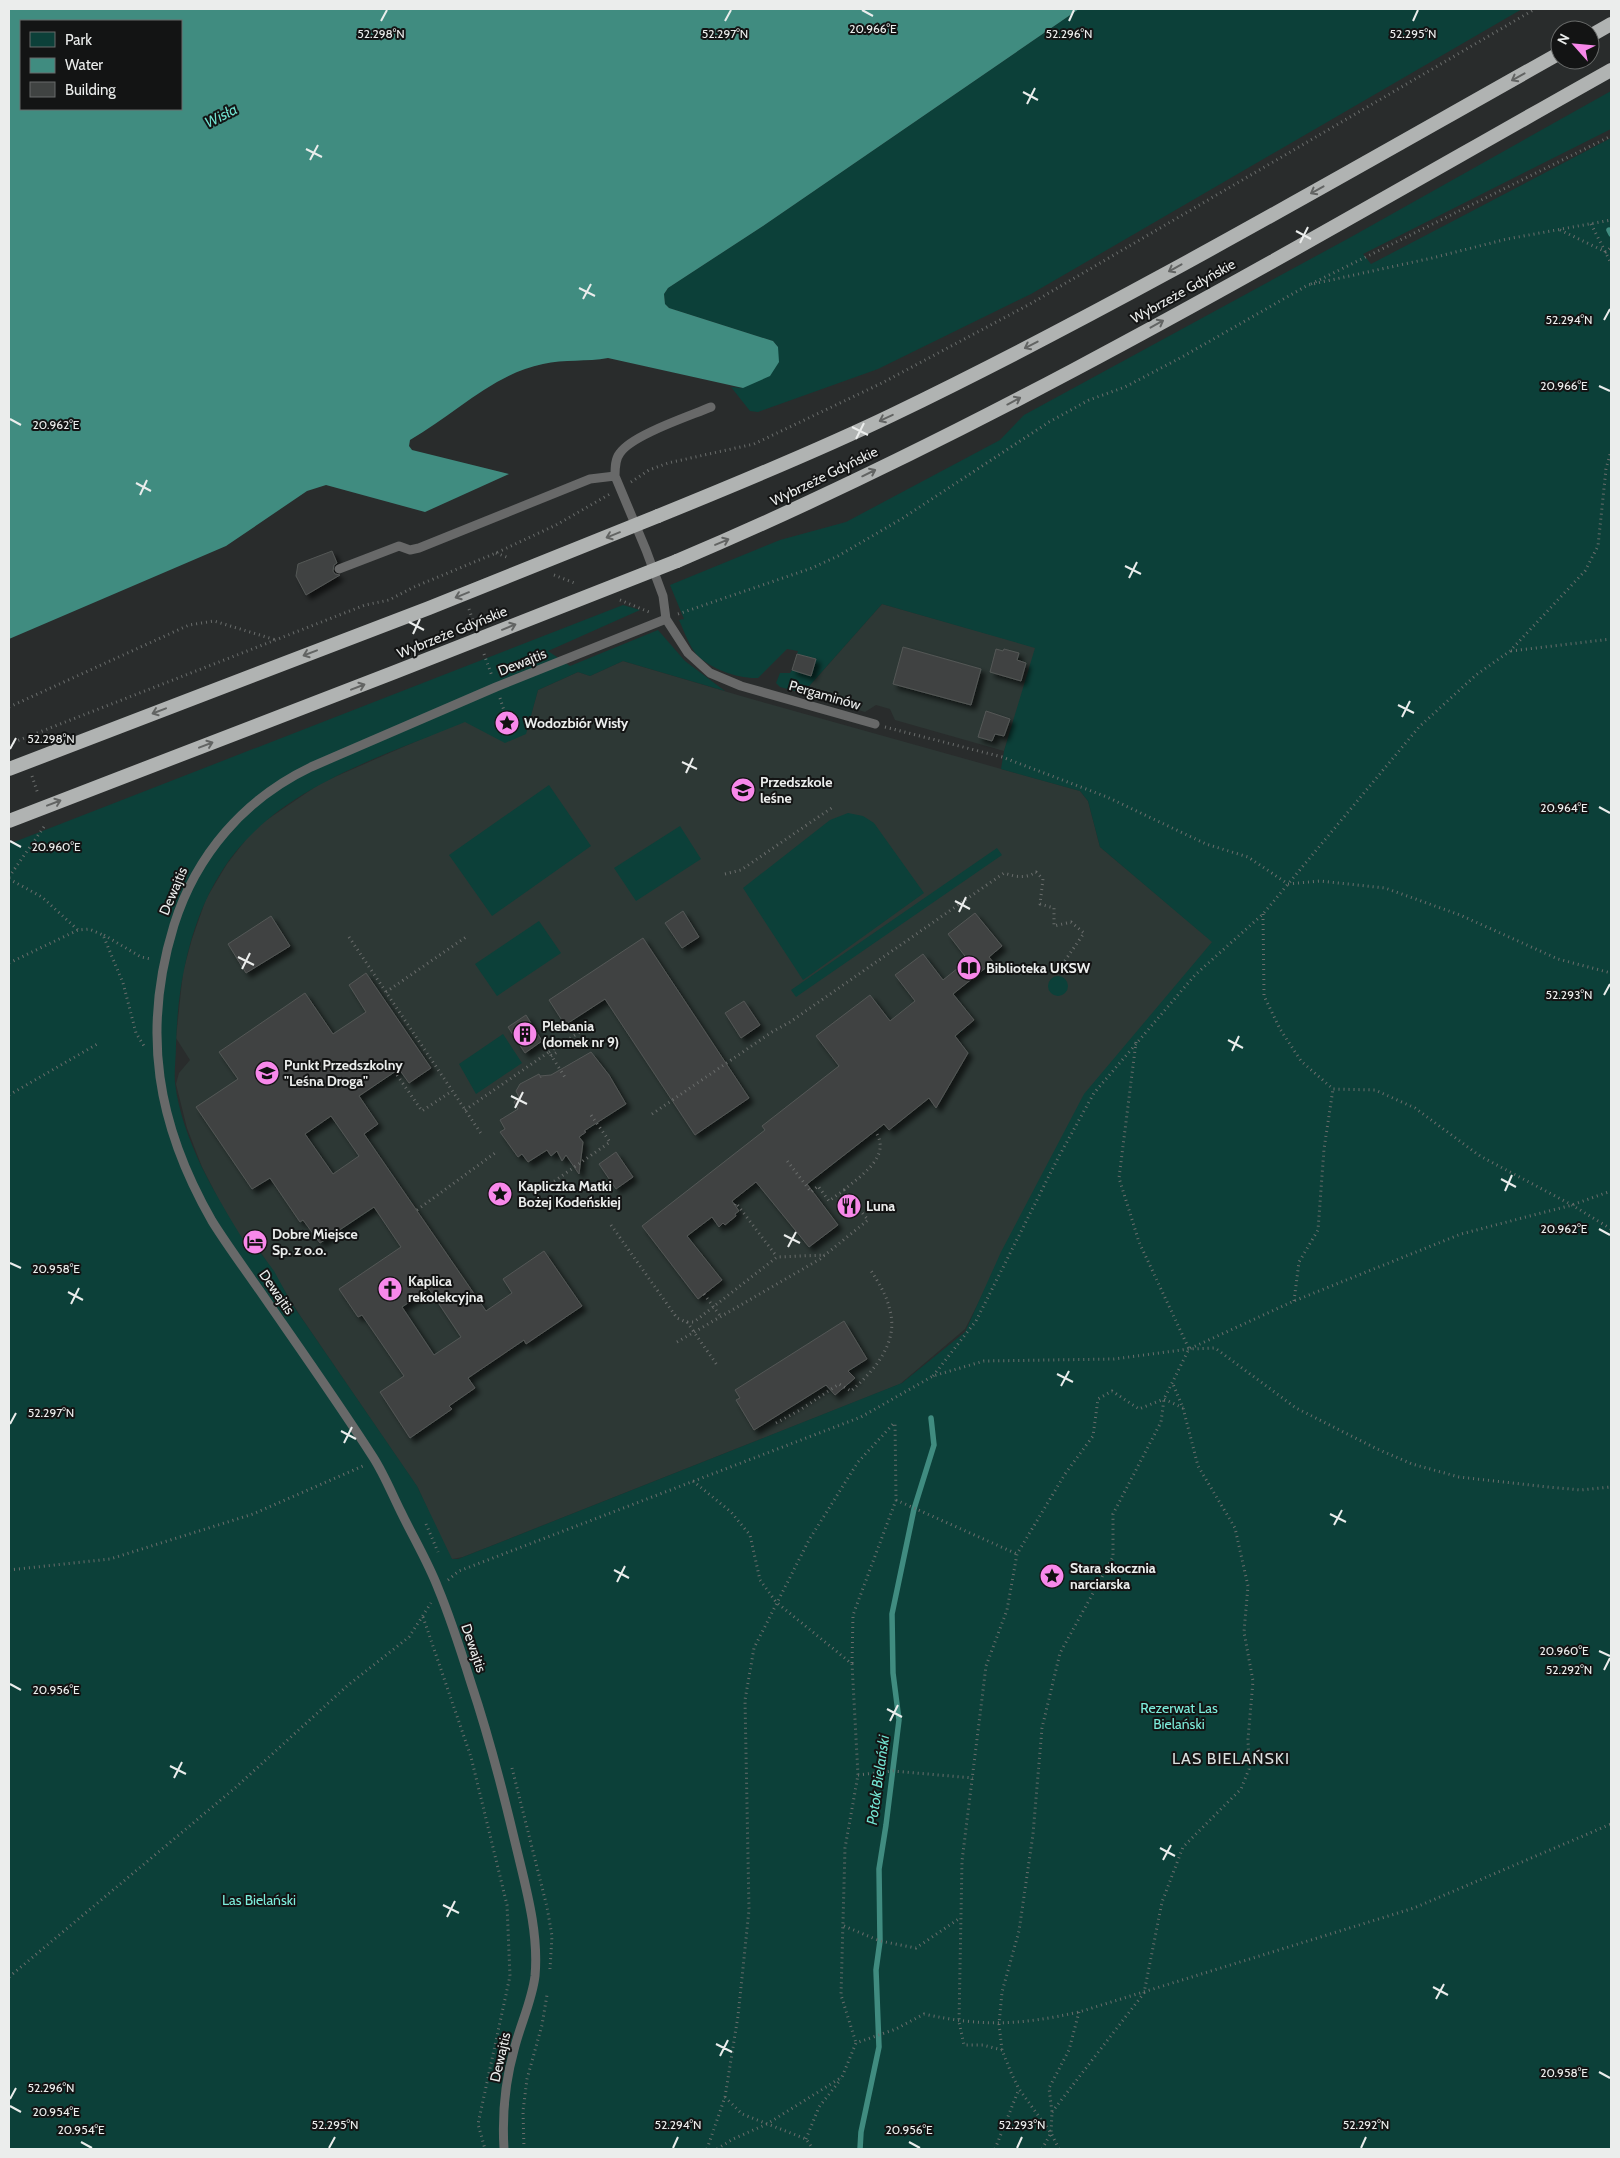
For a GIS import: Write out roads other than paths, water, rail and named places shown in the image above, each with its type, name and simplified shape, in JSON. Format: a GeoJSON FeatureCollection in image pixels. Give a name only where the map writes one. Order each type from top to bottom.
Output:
{"type":"FeatureCollection","features":[{"type":"Feature","properties":{"kind":"highway"},"geometry":{"type":"LineString","coordinates":[[1600,30],[1611,24]]}},
{"type":"Feature","properties":{"kind":"highway","name":"Wybrzeże Gdyńskie"},"geometry":{"type":"LineString","coordinates":[[9,769],[429,608],[658,516],[830,444],[1000,361],[1218,245],[1550,59]]}},
{"type":"Feature","properties":{"kind":"highway","name":"Wybrzeże Gdyńskie"},"geometry":{"type":"LineString","coordinates":[[9,821],[677,561],[828,493],[974,422],[1087,362],[1611,70]]}},
{"type":"Feature","properties":{"kind":"lane"},"geometry":{"type":"LineString","coordinates":[[666,619],[662,596],[653,568],[615,476],[616,463],[619,453],[627,446],[665,426],[711,407]]}},
{"type":"Feature","properties":{"kind":"lane"},"geometry":{"type":"LineString","coordinates":[[339,569],[399,546],[410,550],[419,548],[590,479],[615,476]]}},
{"type":"Feature","properties":{"kind":"lane","name":"Dewajtis"},"geometry":{"type":"LineString","coordinates":[[504,2149],[507,2084],[514,2048],[534,1984],[534,1940],[525,1883],[500,1780],[475,1694],[438,1588],[375,1460],[213,1223],[188,1173],[173,1137],[162,1100],[157,1065],[156,1010],[163,962],[177,916],[193,878],[222,833],[254,804],[298,773],[496,687],[666,619]]}},
{"type":"Feature","properties":{"kind":"lane","name":"Pergaminów"},"geometry":{"type":"LineString","coordinates":[[666,619],[688,652],[710,673],[741,686],[875,724]]}},
{"type":"Feature","properties":{"kind":"water","name":"Wisła"},"geometry":{"type":"Polygon","coordinates":[[[9,9],[1079,9],[763,226],[668,288],[664,294],[665,304],[669,308],[773,341],[778,347],[779,362],[770,376],[743,388],[608,358],[551,362],[525,369],[474,396],[410,440],[409,446],[412,450],[509,474],[425,512],[326,485],[307,491],[226,546],[9,639],[9,9]]]}},
{"type":"Feature","properties":{"kind":"waterway"},"geometry":{"type":"LineString","coordinates":[[1609,230],[1611,234]]}},
{"type":"Feature","properties":{"kind":"waterway","name":"Potok Bielański"},"geometry":{"type":"LineString","coordinates":[[860,2149],[861,2132],[879,2047],[876,1970],[880,1941],[879,1869],[899,1720],[893,1673],[892,1614],[914,1509],[934,1445],[931,1418]]}},
{"type":"Feature","properties":{"kind":"place","name":"Wodozbiór Wisły"},"geometry":{"type":"Point","coordinates":[507,723]}},
{"type":"Feature","properties":{"kind":"place","name":"Przedszkole leśne"},"geometry":{"type":"Point","coordinates":[743,790]}},
{"type":"Feature","properties":{"kind":"place","name":"Biblioteka UKSW"},"geometry":{"type":"Point","coordinates":[969,968]}},
{"type":"Feature","properties":{"kind":"place","name":"Plebania (domek nr 9)"},"geometry":{"type":"Point","coordinates":[525,1034]}},
{"type":"Feature","properties":{"kind":"place","name":"Punkt Przedszkolny \"Leśna Droga\""},"geometry":{"type":"Point","coordinates":[267,1073]}},
{"type":"Feature","properties":{"kind":"place","name":"Kapliczka Matki Bożej Kodeńskiej"},"geometry":{"type":"Point","coordinates":[500,1194]}},
{"type":"Feature","properties":{"kind":"place","name":"Luna"},"geometry":{"type":"Point","coordinates":[849,1206]}},
{"type":"Feature","properties":{"kind":"place","name":"Dobre Miejsce Sp. z o.o."},"geometry":{"type":"Point","coordinates":[255,1242]}},
{"type":"Feature","properties":{"kind":"place","name":"Kaplica rekolekcyjna"},"geometry":{"type":"Point","coordinates":[390,1289]}},
{"type":"Feature","properties":{"kind":"place","name":"Stara skocznia narciarska"},"geometry":{"type":"Point","coordinates":[1052,1576]}},
{"type":"Feature","properties":{"kind":"district","name":"LAS BIELAŃSKI"},"geometry":{"type":"Point","coordinates":[1231,1758]}},
{"type":"Feature","properties":{"kind":"park label","name":"Rezerwat Las Bielański"},"geometry":{"type":"Point","coordinates":[1179,1716]}},
{"type":"Feature","properties":{"kind":"park label","name":"Las Bielański"},"geometry":{"type":"Point","coordinates":[259,1900]}}]}
